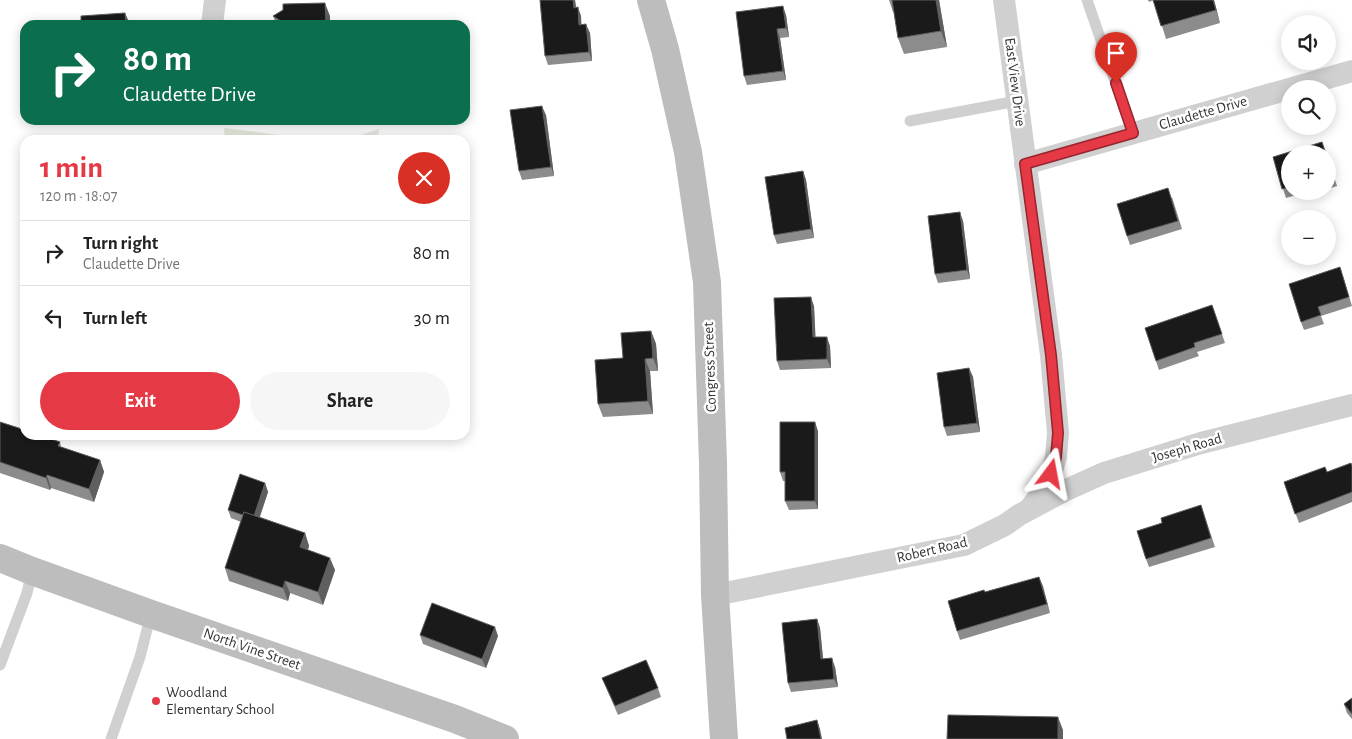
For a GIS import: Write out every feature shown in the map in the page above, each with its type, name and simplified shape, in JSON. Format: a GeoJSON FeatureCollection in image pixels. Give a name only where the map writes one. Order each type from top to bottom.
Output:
{"type":"FeatureCollection","features":[{"type":"Feature","properties":{"kind":"main road","name":"Congress Street"},"geometry":{"type":"LineString","coordinates":[[651,0],[688,152],[707,282],[714,472],[715,595],[724,739]]}},
{"type":"Feature","properties":{"kind":"main road","name":"North Vine Street"},"geometry":{"type":"LineString","coordinates":[[0,558],[151,614],[455,719],[504,739]]}},
{"type":"Feature","properties":{"kind":"street"},"geometry":{"type":"LineString","coordinates":[[212,20],[214,0]]}},
{"type":"Feature","properties":{"kind":"street","name":"East View Drive"},"geometry":{"type":"LineString","coordinates":[[1004,0],[1025,164]]}},
{"type":"Feature","properties":{"kind":"street","name":"Claudette Drive"},"geometry":{"type":"LineString","coordinates":[[1025,164],[1352,70]]}},
{"type":"Feature","properties":{"kind":"street","name":"Robert Road"},"geometry":{"type":"LineString","coordinates":[[715,595],[964,545],[1005,525],[1029,510],[1042,492],[1051,474],[1056,457],[1058,433],[1051,355],[1025,164]]}},
{"type":"Feature","properties":{"kind":"street","name":"Joseph Road"},"geometry":{"type":"LineString","coordinates":[[1029,510],[1064,491],[1104,473],[1201,443],[1352,405]]}},
{"type":"Feature","properties":{"kind":"lane"},"geometry":{"type":"LineString","coordinates":[[1087,0],[1133,133]]}},
{"type":"Feature","properties":{"kind":"lane"},"geometry":{"type":"LineString","coordinates":[[910,121],[1017,101]]}},
{"type":"Feature","properties":{"kind":"lane"},"geometry":{"type":"LineString","coordinates":[[0,665],[27,593],[32,571]]}},
{"type":"Feature","properties":{"kind":"lane"},"geometry":{"type":"LineString","coordinates":[[111,739],[140,657],[151,614]]}},
{"type":"Feature","properties":{"kind":"shaded area"},"geometry":{"type":"Polygon","coordinates":[[[224,128],[279,135],[225,135],[224,128]]]}},
{"type":"Feature","properties":{"kind":"shaded area"},"geometry":{"type":"Polygon","coordinates":[[[379,129],[378,135],[361,135],[379,129]]]}},
{"type":"Feature","properties":{"kind":"building"},"geometry":{"type":"Polygon","coordinates":[[[540,0],[573,0],[574,8],[578,7],[579,25],[586,24],[589,52],[545,56],[540,0]]]}},
{"type":"Feature","properties":{"kind":"building"},"geometry":{"type":"Polygon","coordinates":[[[892,0],[936,0],[941,31],[898,38],[892,0]]]}},
{"type":"Feature","properties":{"kind":"building"},"geometry":{"type":"Polygon","coordinates":[[[1153,0],[1213,0],[1216,10],[1161,26],[1153,0]]]}},
{"type":"Feature","properties":{"kind":"building"},"geometry":{"type":"Polygon","coordinates":[[[325,3],[326,20],[279,20],[273,16],[283,10],[283,4],[325,3]]]}},
{"type":"Feature","properties":{"kind":"building"},"geometry":{"type":"Polygon","coordinates":[[[783,6],[786,28],[777,29],[783,71],[744,76],[736,12],[783,6]]]}},
{"type":"Feature","properties":{"kind":"building"},"geometry":{"type":"Polygon","coordinates":[[[125,13],[126,20],[81,20],[81,16],[125,13]]]}},
{"type":"Feature","properties":{"kind":"building"},"geometry":{"type":"Polygon","coordinates":[[[542,106],[551,167],[519,171],[510,110],[542,106]]]}},
{"type":"Feature","properties":{"kind":"building"},"geometry":{"type":"Polygon","coordinates":[[[1322,142],[1323,145],[1312,145],[1322,142]]]}},
{"type":"Feature","properties":{"kind":"building"},"geometry":{"type":"Polygon","coordinates":[[[1281,155],[1281,185],[1273,157],[1281,155]]]}},
{"type":"Feature","properties":{"kind":"building"},"geometry":{"type":"Polygon","coordinates":[[[803,171],[811,229],[774,235],[765,177],[803,171]]]}},
{"type":"Feature","properties":{"kind":"building"},"geometry":{"type":"Polygon","coordinates":[[[1168,188],[1178,221],[1127,236],[1117,204],[1168,188]]]}},
{"type":"Feature","properties":{"kind":"building"},"geometry":{"type":"Polygon","coordinates":[[[960,212],[967,270],[935,274],[928,216],[960,212]]]}},
{"type":"Feature","properties":{"kind":"building"},"geometry":{"type":"Polygon","coordinates":[[[1340,267],[1349,297],[1318,307],[1321,315],[1301,322],[1289,284],[1340,267]]]}},
{"type":"Feature","properties":{"kind":"building"},"geometry":{"type":"Polygon","coordinates":[[[811,297],[813,337],[827,337],[827,359],[777,361],[774,298],[811,297]]]}},
{"type":"Feature","properties":{"kind":"building"},"geometry":{"type":"Polygon","coordinates":[[[1212,305],[1222,334],[1194,343],[1195,347],[1156,361],[1145,328],[1212,305]]]}},
{"type":"Feature","properties":{"kind":"building"},"geometry":{"type":"Polygon","coordinates":[[[651,331],[653,358],[645,359],[648,401],[598,404],[595,360],[623,358],[621,333],[651,331]]]}},
{"type":"Feature","properties":{"kind":"building"},"geometry":{"type":"Polygon","coordinates":[[[969,368],[977,423],[944,427],[937,373],[969,368]]]}},
{"type":"Feature","properties":{"kind":"building"},"geometry":{"type":"Polygon","coordinates":[[[0,422],[20,428],[20,440],[54,440],[60,442],[58,446],[100,460],[89,489],[47,475],[46,478],[0,462],[0,422]]]}},
{"type":"Feature","properties":{"kind":"building"},"geometry":{"type":"Polygon","coordinates":[[[780,422],[815,422],[815,501],[785,501],[785,472],[780,472],[780,422]]]}},
{"type":"Feature","properties":{"kind":"building"},"geometry":{"type":"Polygon","coordinates":[[[1351,463],[1352,492],[1295,514],[1284,482],[1325,467],[1327,472],[1351,463]]]}},
{"type":"Feature","properties":{"kind":"building"},"geometry":{"type":"Polygon","coordinates":[[[240,474],[265,483],[254,516],[244,512],[243,515],[228,510],[240,474]]]}},
{"type":"Feature","properties":{"kind":"building"},"geometry":{"type":"Polygon","coordinates":[[[1201,505],[1211,538],[1146,559],[1137,531],[1162,523],[1161,518],[1201,505]]]}},
{"type":"Feature","properties":{"kind":"building"},"geometry":{"type":"Polygon","coordinates":[[[244,512],[305,533],[300,547],[330,558],[318,592],[285,581],[283,588],[225,568],[244,512]]]}},
{"type":"Feature","properties":{"kind":"building"},"geometry":{"type":"Polygon","coordinates":[[[1039,577],[1047,604],[957,631],[948,601],[1039,577]]]}},
{"type":"Feature","properties":{"kind":"building"},"geometry":{"type":"Polygon","coordinates":[[[432,603],[495,627],[482,659],[420,635],[432,603]]]}},
{"type":"Feature","properties":{"kind":"building"},"geometry":{"type":"Polygon","coordinates":[[[817,619],[821,659],[832,658],[834,679],[788,683],[782,623],[817,619]]]}},
{"type":"Feature","properties":{"kind":"building"},"geometry":{"type":"Polygon","coordinates":[[[646,660],[658,688],[615,706],[602,678],[646,660]]]}},
{"type":"Feature","properties":{"kind":"building"},"geometry":{"type":"Polygon","coordinates":[[[1352,698],[1352,714],[1344,704],[1352,698]]]}},
{"type":"Feature","properties":{"kind":"building"},"geometry":{"type":"Polygon","coordinates":[[[948,715],[1058,717],[1058,739],[947,739],[948,715]]]}},
{"type":"Feature","properties":{"kind":"building"},"geometry":{"type":"Polygon","coordinates":[[[817,720],[821,739],[787,739],[785,728],[817,720]]]}},
{"type":"Feature","properties":{"kind":"place","name":"Woodland Elementary School"},"geometry":{"type":"Point","coordinates":[156,701]}},
{"type":"Feature","properties":{"kind":"route"},"geometry":{"type":"LineString","coordinates":[[1051,474],[1056,457],[1058,433],[1051,355],[1025,164],[1133,133],[1116,83]]}}]}
